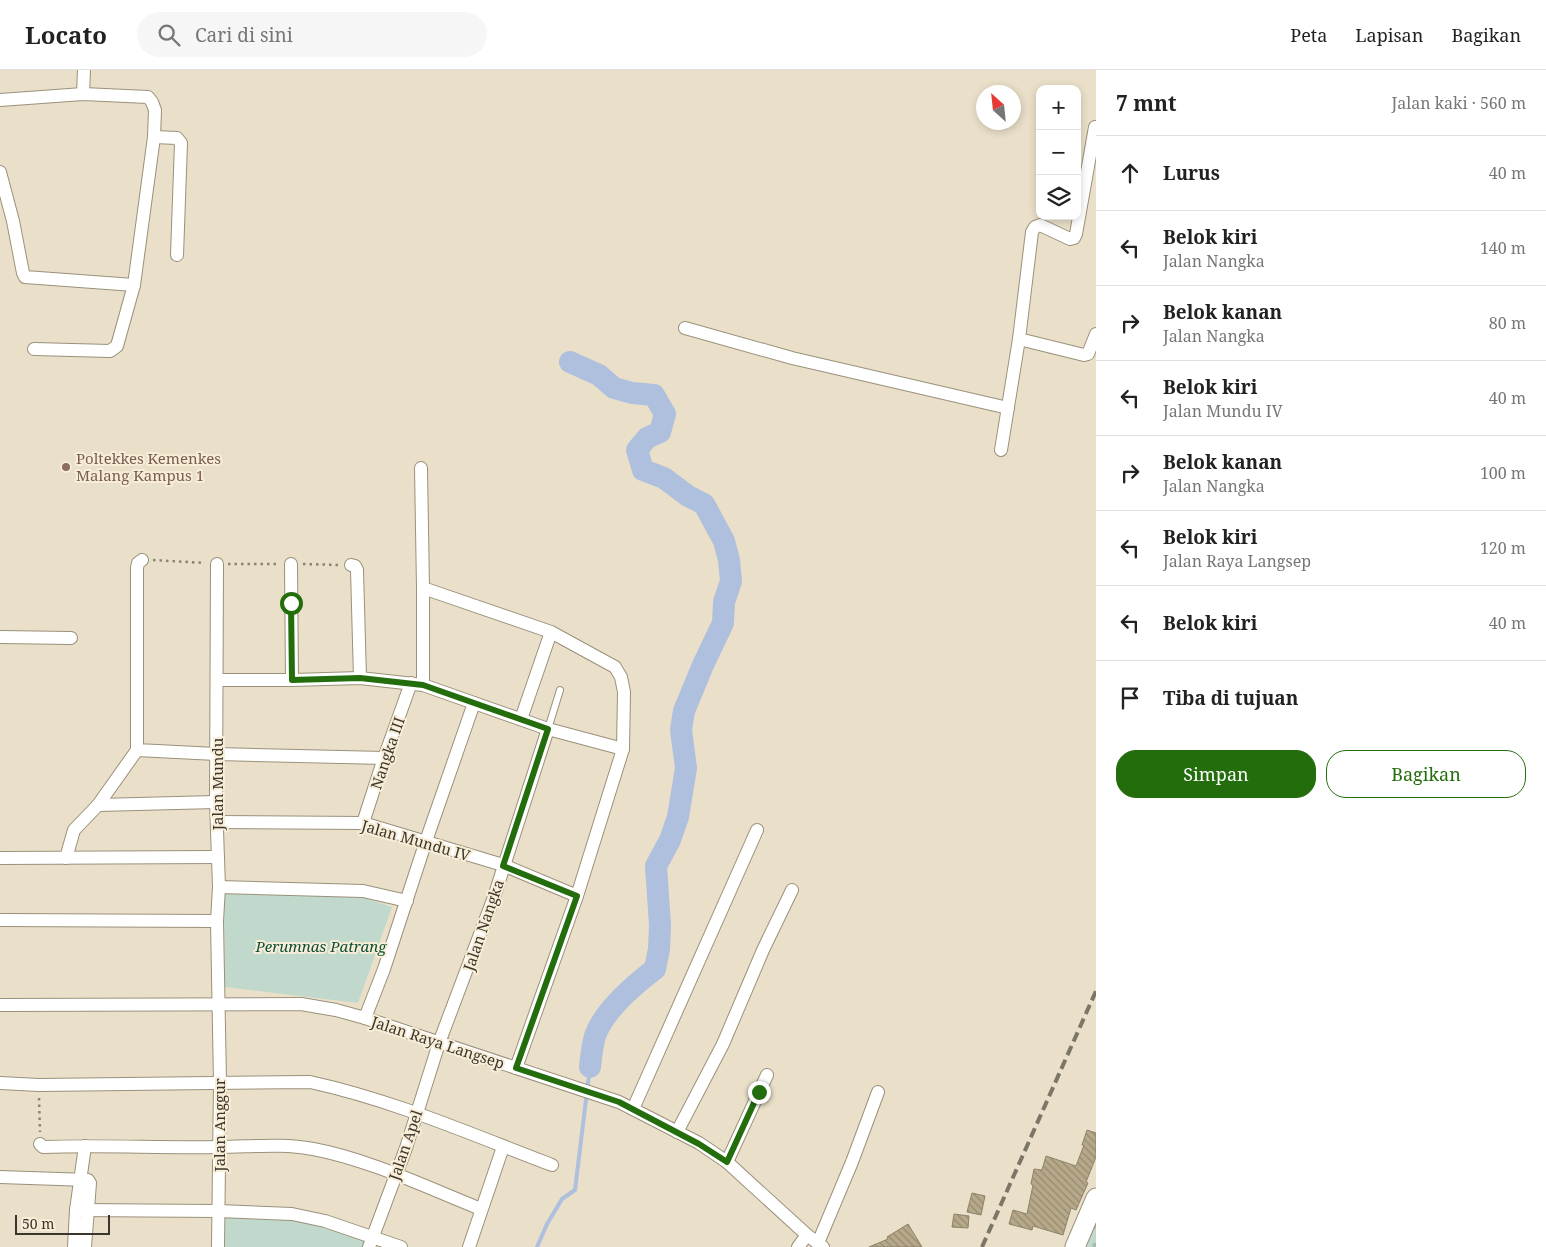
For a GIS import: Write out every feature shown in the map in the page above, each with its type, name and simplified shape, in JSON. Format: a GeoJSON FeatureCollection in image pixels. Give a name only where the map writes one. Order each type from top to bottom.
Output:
{"type":"FeatureCollection","features":[{"type":"Feature","properties":{"kind":"main road"},"geometry":{"type":"LineString","coordinates":[[1075,1247],[1096,1198]]}},
{"type":"Feature","properties":{"kind":"street"},"geometry":{"type":"LineString","coordinates":[[83,94],[84,70]]}},
{"type":"Feature","properties":{"kind":"street"},"geometry":{"type":"LineString","coordinates":[[0,100],[83,94],[148,97],[155,110],[154,137],[134,286],[117,346],[110,351],[34,349]]}},
{"type":"Feature","properties":{"kind":"street"},"geometry":{"type":"LineString","coordinates":[[1001,450],[1019,339],[1032,232],[1034,227],[1040,225],[1070,239],[1076,234],[1095,127]]}},
{"type":"Feature","properties":{"kind":"street"},"geometry":{"type":"LineString","coordinates":[[154,137],[177,138],[181,143],[177,255]]}},
{"type":"Feature","properties":{"kind":"street"},"geometry":{"type":"LineString","coordinates":[[0,172],[13,221],[22,273],[25,277],[134,286]]}},
{"type":"Feature","properties":{"kind":"street"},"geometry":{"type":"LineString","coordinates":[[685,328],[792,358],[1008,408]]}},
{"type":"Feature","properties":{"kind":"street"},"geometry":{"type":"LineString","coordinates":[[1019,339],[1084,355],[1090,351],[1096,334]]}},
{"type":"Feature","properties":{"kind":"street","name":"Nangka III"},"geometry":{"type":"LineString","coordinates":[[363,823],[384,758],[417,684],[424,588],[421,468]]}},
{"type":"Feature","properties":{"kind":"street"},"geometry":{"type":"LineString","coordinates":[[66,858],[72,832],[98,805],[137,750],[137,568],[138,563],[142,560]]}},
{"type":"Feature","properties":{"kind":"street","name":"Jalan Mundu"},"geometry":{"type":"LineString","coordinates":[[217,564],[216,802],[219,1004]]}},
{"type":"Feature","properties":{"kind":"street"},"geometry":{"type":"LineString","coordinates":[[291,564],[292,680]]}},
{"type":"Feature","properties":{"kind":"street"},"geometry":{"type":"LineString","coordinates":[[350,565],[355,566],[357,570],[360,678]]}},
{"type":"Feature","properties":{"kind":"street"},"geometry":{"type":"LineString","coordinates":[[424,588],[551,632],[616,667],[621,677],[624,692],[622,749],[577,896],[516,1068]]}},
{"type":"Feature","properties":{"kind":"street"},"geometry":{"type":"LineString","coordinates":[[521,719],[551,632]]}},
{"type":"Feature","properties":{"kind":"street"},"geometry":{"type":"LineString","coordinates":[[0,636],[71,638]]}},
{"type":"Feature","properties":{"kind":"street"},"geometry":{"type":"LineString","coordinates":[[217,680],[360,678],[417,684],[548,729],[622,749]]}},
{"type":"Feature","properties":{"kind":"street"},"geometry":{"type":"LineString","coordinates":[[365,1018],[474,703]]}},
{"type":"Feature","properties":{"kind":"street","name":"Jalan Nangka"},"geometry":{"type":"LineString","coordinates":[[439,1043],[494,897],[548,729]]}},
{"type":"Feature","properties":{"kind":"street"},"geometry":{"type":"LineString","coordinates":[[137,750],[384,758]]}},
{"type":"Feature","properties":{"kind":"street"},"geometry":{"type":"LineString","coordinates":[[98,805],[216,802]]}},
{"type":"Feature","properties":{"kind":"street","name":"Jalan Mundu IV"},"geometry":{"type":"LineString","coordinates":[[217,822],[363,823],[503,866],[577,896]]}},
{"type":"Feature","properties":{"kind":"street"},"geometry":{"type":"LineString","coordinates":[[633,1109],[757,830]]}},
{"type":"Feature","properties":{"kind":"street"},"geometry":{"type":"LineString","coordinates":[[0,858],[218,857]]}},
{"type":"Feature","properties":{"kind":"street"},"geometry":{"type":"LineString","coordinates":[[218,887],[363,891],[407,901]]}},
{"type":"Feature","properties":{"kind":"street"},"geometry":{"type":"LineString","coordinates":[[677,1132],[723,1044],[763,950],[792,890]]}},
{"type":"Feature","properties":{"kind":"street"},"geometry":{"type":"LineString","coordinates":[[0,920],[217,921]]}},
{"type":"Feature","properties":{"kind":"street","name":"Jalan Anggur"},"geometry":{"type":"LineString","coordinates":[[218,1247],[219,1004]]}},
{"type":"Feature","properties":{"kind":"street","name":"Jalan Raya Langsep"},"geometry":{"type":"LineString","coordinates":[[0,1005],[301,1004],[336,1010],[365,1018],[610,1099],[633,1109],[699,1144],[727,1162],[807,1235],[821,1245]]}},
{"type":"Feature","properties":{"kind":"street","name":"Jalan Apel"},"geometry":{"type":"LineString","coordinates":[[371,1242],[439,1043]]}},
{"type":"Feature","properties":{"kind":"street"},"geometry":{"type":"LineString","coordinates":[[727,1162],[767,1075]]}},
{"type":"Feature","properties":{"kind":"street"},"geometry":{"type":"LineString","coordinates":[[0,1083],[39,1085],[310,1082],[347,1090],[552,1165]]}},
{"type":"Feature","properties":{"kind":"street"},"geometry":{"type":"LineString","coordinates":[[821,1245],[878,1092]]}},
{"type":"Feature","properties":{"kind":"street"},"geometry":{"type":"LineString","coordinates":[[40,1144],[43,1147],[280,1145],[312,1149],[345,1157],[481,1209]]}},
{"type":"Feature","properties":{"kind":"street"},"geometry":{"type":"LineString","coordinates":[[85,1146],[80,1180],[85,1247]]}},
{"type":"Feature","properties":{"kind":"street"},"geometry":{"type":"LineString","coordinates":[[469,1247],[503,1147]]}},
{"type":"Feature","properties":{"kind":"street"},"geometry":{"type":"LineString","coordinates":[[0,1176],[80,1180]]}},
{"type":"Feature","properties":{"kind":"street"},"geometry":{"type":"LineString","coordinates":[[81,1211],[218,1211],[292,1214],[325,1221],[371,1242],[401,1247]]}},
{"type":"Feature","properties":{"kind":"street"},"geometry":{"type":"LineString","coordinates":[[74,1247],[81,1211]]}},
{"type":"Feature","properties":{"kind":"street"},"geometry":{"type":"LineString","coordinates":[[798,1247],[807,1235]]}},
{"type":"Feature","properties":{"kind":"lane"},"geometry":{"type":"LineString","coordinates":[[548,729],[560,690]]}},
{"type":"Feature","properties":{"kind":"path"},"geometry":{"type":"LineString","coordinates":[[142,560],[217,564]]}},
{"type":"Feature","properties":{"kind":"path"},"geometry":{"type":"LineString","coordinates":[[39,1085],[40,1144]]}},
{"type":"Feature","properties":{"kind":"green space","name":"Perumnas Patrang"},"geometry":{"type":"Polygon","coordinates":[[[350,893],[392,907],[358,1003],[225,987],[224,894],[350,893]]]}},
{"type":"Feature","properties":{"kind":"green space"},"geometry":{"type":"Polygon","coordinates":[[[219,1212],[294,1215],[372,1237],[368,1247],[220,1247],[219,1212]]]}},
{"type":"Feature","properties":{"kind":"green space"},"geometry":{"type":"Polygon","coordinates":[[[1096,1224],[1096,1247],[1086,1247],[1096,1224]]]}},
{"type":"Feature","properties":{"kind":"building"},"geometry":{"type":"Polygon","coordinates":[[[1087,1130],[1096,1133],[1096,1157],[1086,1182],[1088,1183],[1076,1210],[1071,1208],[1063,1235],[1033,1226],[1032,1230],[1009,1224],[1013,1210],[1027,1214],[1034,1169],[1042,1170],[1046,1156],[1076,1166],[1084,1145],[1082,1145],[1087,1130]]]}},
{"type":"Feature","properties":{"kind":"building"},"geometry":{"type":"Polygon","coordinates":[[[972,1193],[985,1196],[981,1215],[967,1212],[972,1193]]]}},
{"type":"Feature","properties":{"kind":"building"},"geometry":{"type":"Polygon","coordinates":[[[954,1214],[969,1216],[968,1228],[952,1227],[954,1214]]]}},
{"type":"Feature","properties":{"kind":"building"},"geometry":{"type":"Polygon","coordinates":[[[908,1224],[922,1247],[869,1247],[888,1239],[887,1237],[908,1224]]]}},
{"type":"Feature","properties":{"kind":"waterway"},"geometry":{"type":"LineString","coordinates":[[570,362],[599,375],[614,388],[632,393],[654,395],[665,414],[660,432],[647,438],[637,450],[643,470],[664,478],[688,496],[704,504],[724,541],[729,560],[731,581],[724,602],[723,623],[684,711],[681,730],[686,768],[678,817],[670,840],[656,866],[660,925],[659,949],[655,969],[629,990],[612,1008],[599,1026],[592,1048],[590,1067]]}},
{"type":"Feature","properties":{"kind":"waterway"},"geometry":{"type":"LineString","coordinates":[[537,1247],[547,1224],[562,1199],[575,1190],[590,1067]]}},
{"type":"Feature","properties":{"kind":"railway"},"geometry":{"type":"LineString","coordinates":[[982,1247],[1096,991]]}},
{"type":"Feature","properties":{"kind":"place","name":"Poltekkes Kemenkes Malang Kampus 1"},"geometry":{"type":"Point","coordinates":[66,467]}},
{"type":"Feature","properties":{"kind":"route"},"geometry":{"type":"LineString","coordinates":[[291,603],[292,680],[360,678],[423,685],[548,729],[503,866],[577,896],[516,1068],[619,1102],[699,1144],[727,1162],[759,1092]]}}]}
